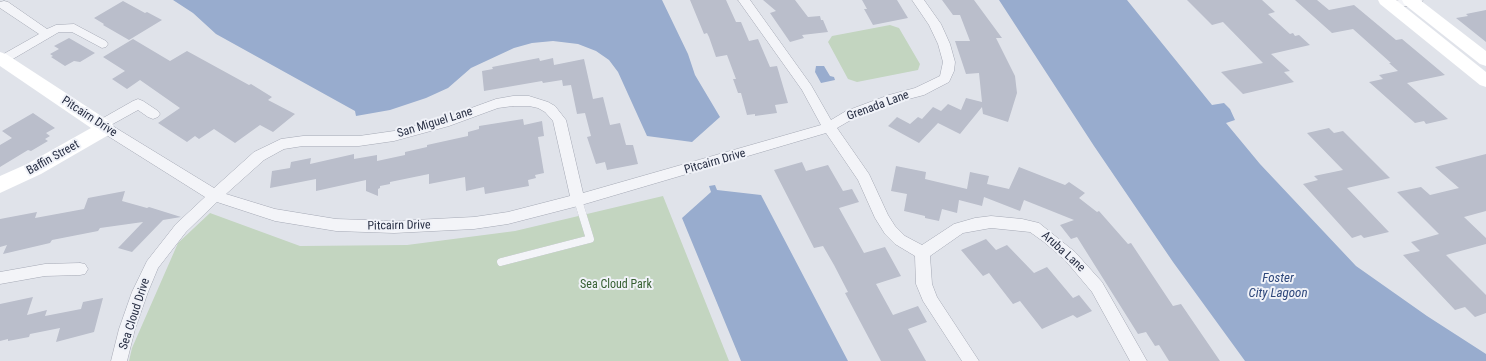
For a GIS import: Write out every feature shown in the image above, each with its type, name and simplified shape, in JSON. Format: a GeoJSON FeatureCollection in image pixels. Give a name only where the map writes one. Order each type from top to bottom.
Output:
{"type":"FeatureCollection","features":[{"type":"Feature","properties":{"kind":"street"},"geometry":{"type":"LineString","coordinates":[[744,0],[807,88],[829,128],[864,178],[882,218],[890,230],[900,240],[922,253],[924,284],[931,301],[971,361]]}},
{"type":"Feature","properties":{"kind":"street","name":"Grenada Lane"},"geometry":{"type":"LineString","coordinates":[[829,128],[851,114],[894,98],[918,92],[945,79],[948,71],[947,53],[934,24],[918,0]]}},
{"type":"Feature","properties":{"kind":"street"},"geometry":{"type":"LineString","coordinates":[[1389,2],[1413,0],[1486,60]]}},
{"type":"Feature","properties":{"kind":"street"},"geometry":{"type":"LineString","coordinates":[[1389,2],[1486,81]]}},
{"type":"Feature","properties":{"kind":"street"},"geometry":{"type":"LineString","coordinates":[[4,4],[47,34]]}},
{"type":"Feature","properties":{"kind":"street"},"geometry":{"type":"LineString","coordinates":[[1,59],[56,29],[68,27],[74,28],[102,44]]}},
{"type":"Feature","properties":{"kind":"street","name":"Pitcairn Drive"},"geometry":{"type":"LineString","coordinates":[[1,59],[103,127],[215,196],[276,215],[336,225],[394,227],[474,223],[508,218],[578,200],[829,128]]}},
{"type":"Feature","properties":{"kind":"street","name":"San Miguel Lane"},"geometry":{"type":"LineString","coordinates":[[215,196],[259,156],[281,144],[303,141],[359,141],[406,134],[444,123],[496,104],[521,101],[543,106],[555,114],[559,120],[578,200]]}},
{"type":"Feature","properties":{"kind":"street"},"geometry":{"type":"LineString","coordinates":[[103,127],[138,104],[153,114]]}},
{"type":"Feature","properties":{"kind":"street","name":"Baffin Street"},"geometry":{"type":"LineString","coordinates":[[0,185],[34,169],[103,127]]}},
{"type":"Feature","properties":{"kind":"street","name":"Sea Cloud Drive"},"geometry":{"type":"LineString","coordinates":[[119,361],[135,305],[152,265],[181,228],[215,196]]}},
{"type":"Feature","properties":{"kind":"street","name":"Aruba Lane"},"geometry":{"type":"LineString","coordinates":[[922,253],[959,228],[975,224],[991,222],[1022,224],[1034,227],[1070,256],[1090,278],[1106,301],[1138,361]]}},
{"type":"Feature","properties":{"kind":"street"},"geometry":{"type":"LineString","coordinates":[[0,278],[45,270],[80,269]]}},
{"type":"Feature","properties":{"kind":"lane"},"geometry":{"type":"LineString","coordinates":[[501,262],[590,239],[578,200]]}},
{"type":"Feature","properties":{"kind":"green space"},"geometry":{"type":"Polygon","coordinates":[[[890,25],[899,28],[920,64],[918,70],[857,82],[848,79],[828,42],[832,36],[890,25]]]}},
{"type":"Feature","properties":{"kind":"green space","name":"Sea Cloud Park"},"geometry":{"type":"Polygon","coordinates":[[[663,196],[729,361],[129,361],[132,348],[178,243],[210,213],[300,246],[407,245],[515,231],[663,196]]]}},
{"type":"Feature","properties":{"kind":"water"},"geometry":{"type":"Polygon","coordinates":[[[173,0],[662,0],[688,54],[695,75],[720,117],[692,142],[647,136],[618,72],[609,60],[596,51],[578,44],[553,41],[532,43],[514,48],[471,68],[448,88],[426,98],[390,110],[356,116],[355,111],[216,34],[193,13],[173,0]]]}},
{"type":"Feature","properties":{"kind":"water","name":"Foster City Lagoon"},"geometry":{"type":"Polygon","coordinates":[[[999,0],[1127,0],[1212,105],[1224,103],[1230,109],[1235,120],[1226,123],[1260,164],[1356,266],[1427,316],[1486,354],[1486,361],[1245,361],[1173,262],[1094,146],[999,0]]]}},
{"type":"Feature","properties":{"kind":"water"},"geometry":{"type":"Polygon","coordinates":[[[816,66],[824,66],[830,76],[834,77],[835,80],[821,83],[815,72],[816,66]]]}},
{"type":"Feature","properties":{"kind":"water"},"geometry":{"type":"Polygon","coordinates":[[[715,185],[717,190],[761,195],[848,361],[741,361],[682,218],[711,192],[709,186],[715,185]]]}},
{"type":"Feature","properties":{"kind":"building"},"geometry":{"type":"Polygon","coordinates":[[[690,0],[726,0],[736,22],[741,22],[749,41],[758,39],[770,67],[777,66],[788,103],[775,105],[777,113],[755,116],[755,114],[747,115],[741,93],[738,93],[733,79],[736,79],[727,55],[716,57],[709,37],[707,33],[704,34],[690,0]]]}},
{"type":"Feature","properties":{"kind":"building"},"geometry":{"type":"Polygon","coordinates":[[[763,0],[795,0],[808,17],[820,16],[828,32],[802,35],[804,38],[790,42],[770,13],[776,11],[763,0]]]}},
{"type":"Feature","properties":{"kind":"building"},"geometry":{"type":"Polygon","coordinates":[[[862,0],[897,0],[908,18],[873,25],[864,9],[867,9],[862,0]]]}},
{"type":"Feature","properties":{"kind":"building"},"geometry":{"type":"Polygon","coordinates":[[[942,0],[974,0],[1002,38],[996,38],[1015,76],[1017,93],[1008,122],[983,114],[982,107],[960,134],[938,123],[919,143],[888,126],[897,117],[910,124],[918,117],[922,119],[933,107],[941,111],[948,104],[961,110],[966,98],[982,102],[979,73],[966,74],[955,41],[970,41],[960,15],[953,15],[942,0]]]}},
{"type":"Feature","properties":{"kind":"building"},"geometry":{"type":"Polygon","coordinates":[[[1187,0],[1262,0],[1275,12],[1268,14],[1290,34],[1293,33],[1295,36],[1299,35],[1310,45],[1271,54],[1290,71],[1284,72],[1294,82],[1243,94],[1221,72],[1263,63],[1223,22],[1212,25],[1187,0]]]}},
{"type":"Feature","properties":{"kind":"building"},"geometry":{"type":"Polygon","coordinates":[[[1295,0],[1317,0],[1329,10],[1354,5],[1396,40],[1402,39],[1445,75],[1407,83],[1448,119],[1426,124],[1424,121],[1415,123],[1369,82],[1383,79],[1379,75],[1398,71],[1389,63],[1391,63],[1353,29],[1332,33],[1295,0]]]}},
{"type":"Feature","properties":{"kind":"building"},"geometry":{"type":"Polygon","coordinates":[[[123,1],[162,20],[129,40],[94,18],[123,1]]]}},
{"type":"Feature","properties":{"kind":"building"},"geometry":{"type":"Polygon","coordinates":[[[1486,10],[1486,42],[1456,18],[1468,16],[1466,14],[1486,10]]]}},
{"type":"Feature","properties":{"kind":"building"},"geometry":{"type":"Polygon","coordinates":[[[69,38],[95,53],[80,62],[74,61],[65,66],[51,57],[53,56],[50,54],[59,49],[54,46],[69,38]]]}},
{"type":"Feature","properties":{"kind":"building"},"geometry":{"type":"Polygon","coordinates":[[[133,39],[170,61],[187,51],[249,85],[251,84],[272,97],[268,100],[295,114],[273,132],[260,125],[235,143],[214,129],[199,139],[195,136],[187,142],[158,123],[180,108],[140,80],[127,89],[112,79],[125,71],[103,57],[133,39]]]}},
{"type":"Feature","properties":{"kind":"building"},"geometry":{"type":"Polygon","coordinates":[[[539,58],[540,61],[553,58],[554,65],[584,59],[593,99],[603,97],[610,125],[620,123],[626,145],[633,145],[638,164],[607,170],[605,162],[596,164],[587,137],[591,136],[585,113],[577,114],[571,85],[563,86],[562,80],[543,83],[542,81],[484,91],[482,71],[493,69],[492,67],[539,58]]]}},
{"type":"Feature","properties":{"kind":"building"},"geometry":{"type":"Polygon","coordinates":[[[33,113],[55,128],[46,133],[50,136],[45,139],[48,141],[31,151],[28,150],[0,167],[0,145],[12,138],[2,131],[33,113]]]}},
{"type":"Feature","properties":{"kind":"building"},"geometry":{"type":"Polygon","coordinates":[[[523,119],[524,125],[542,121],[544,136],[538,137],[544,173],[535,175],[536,178],[528,180],[529,186],[485,194],[484,187],[466,191],[465,177],[429,184],[429,174],[390,182],[390,184],[380,186],[378,189],[378,196],[366,191],[366,180],[316,191],[316,179],[270,188],[272,171],[290,168],[291,162],[311,158],[310,164],[354,154],[354,159],[377,155],[377,161],[405,155],[405,152],[427,147],[427,145],[468,136],[468,132],[479,129],[479,126],[523,119]]]}},
{"type":"Feature","properties":{"kind":"building"},"geometry":{"type":"Polygon","coordinates":[[[1329,128],[1334,133],[1343,131],[1390,178],[1347,188],[1389,232],[1364,238],[1361,235],[1352,238],[1303,184],[1318,180],[1314,176],[1343,170],[1307,133],[1329,128]]]}},
{"type":"Feature","properties":{"kind":"building"},"geometry":{"type":"Polygon","coordinates":[[[1486,154],[1486,211],[1464,217],[1486,238],[1486,244],[1446,255],[1486,295],[1486,313],[1475,317],[1465,307],[1455,310],[1403,255],[1420,251],[1411,242],[1439,234],[1397,192],[1421,187],[1430,195],[1459,188],[1435,167],[1486,154]]]}},
{"type":"Feature","properties":{"kind":"building"},"geometry":{"type":"Polygon","coordinates":[[[802,162],[806,171],[828,165],[843,191],[852,189],[859,202],[839,208],[864,253],[885,247],[901,276],[876,284],[893,315],[918,306],[927,322],[908,329],[926,361],[881,361],[845,293],[848,292],[834,265],[823,246],[814,248],[774,170],[802,162]]]}},
{"type":"Feature","properties":{"kind":"building"},"geometry":{"type":"Polygon","coordinates":[[[896,166],[926,172],[925,179],[967,189],[970,172],[989,176],[987,184],[1009,189],[1019,167],[1065,185],[1069,182],[1085,193],[1079,198],[1097,212],[1099,211],[1128,244],[1131,243],[1173,306],[1181,304],[1220,361],[1169,361],[1159,345],[1155,346],[1146,332],[1138,334],[1077,237],[1071,239],[1060,225],[1074,220],[1024,200],[1020,211],[984,197],[982,206],[959,200],[957,213],[942,209],[939,221],[925,218],[925,216],[904,211],[907,194],[891,191],[896,166]]]}},
{"type":"Feature","properties":{"kind":"building"},"geometry":{"type":"Polygon","coordinates":[[[125,191],[122,201],[147,208],[149,207],[181,217],[163,220],[132,252],[118,248],[143,222],[100,228],[98,231],[52,240],[50,243],[3,254],[7,245],[0,247],[0,219],[37,212],[35,218],[84,209],[88,198],[125,191]]]}},
{"type":"Feature","properties":{"kind":"building"},"geometry":{"type":"Polygon","coordinates":[[[986,239],[996,250],[1007,245],[1034,273],[1047,267],[1073,298],[1079,295],[1092,311],[1077,318],[1073,315],[1042,329],[1020,301],[1013,304],[989,273],[983,276],[961,250],[986,239]]]}},
{"type":"Feature","properties":{"kind":"building"},"geometry":{"type":"Polygon","coordinates":[[[33,297],[27,315],[47,310],[45,316],[81,309],[83,302],[103,298],[94,332],[56,342],[60,328],[30,334],[29,337],[0,341],[0,304],[33,297]]]}}]}
